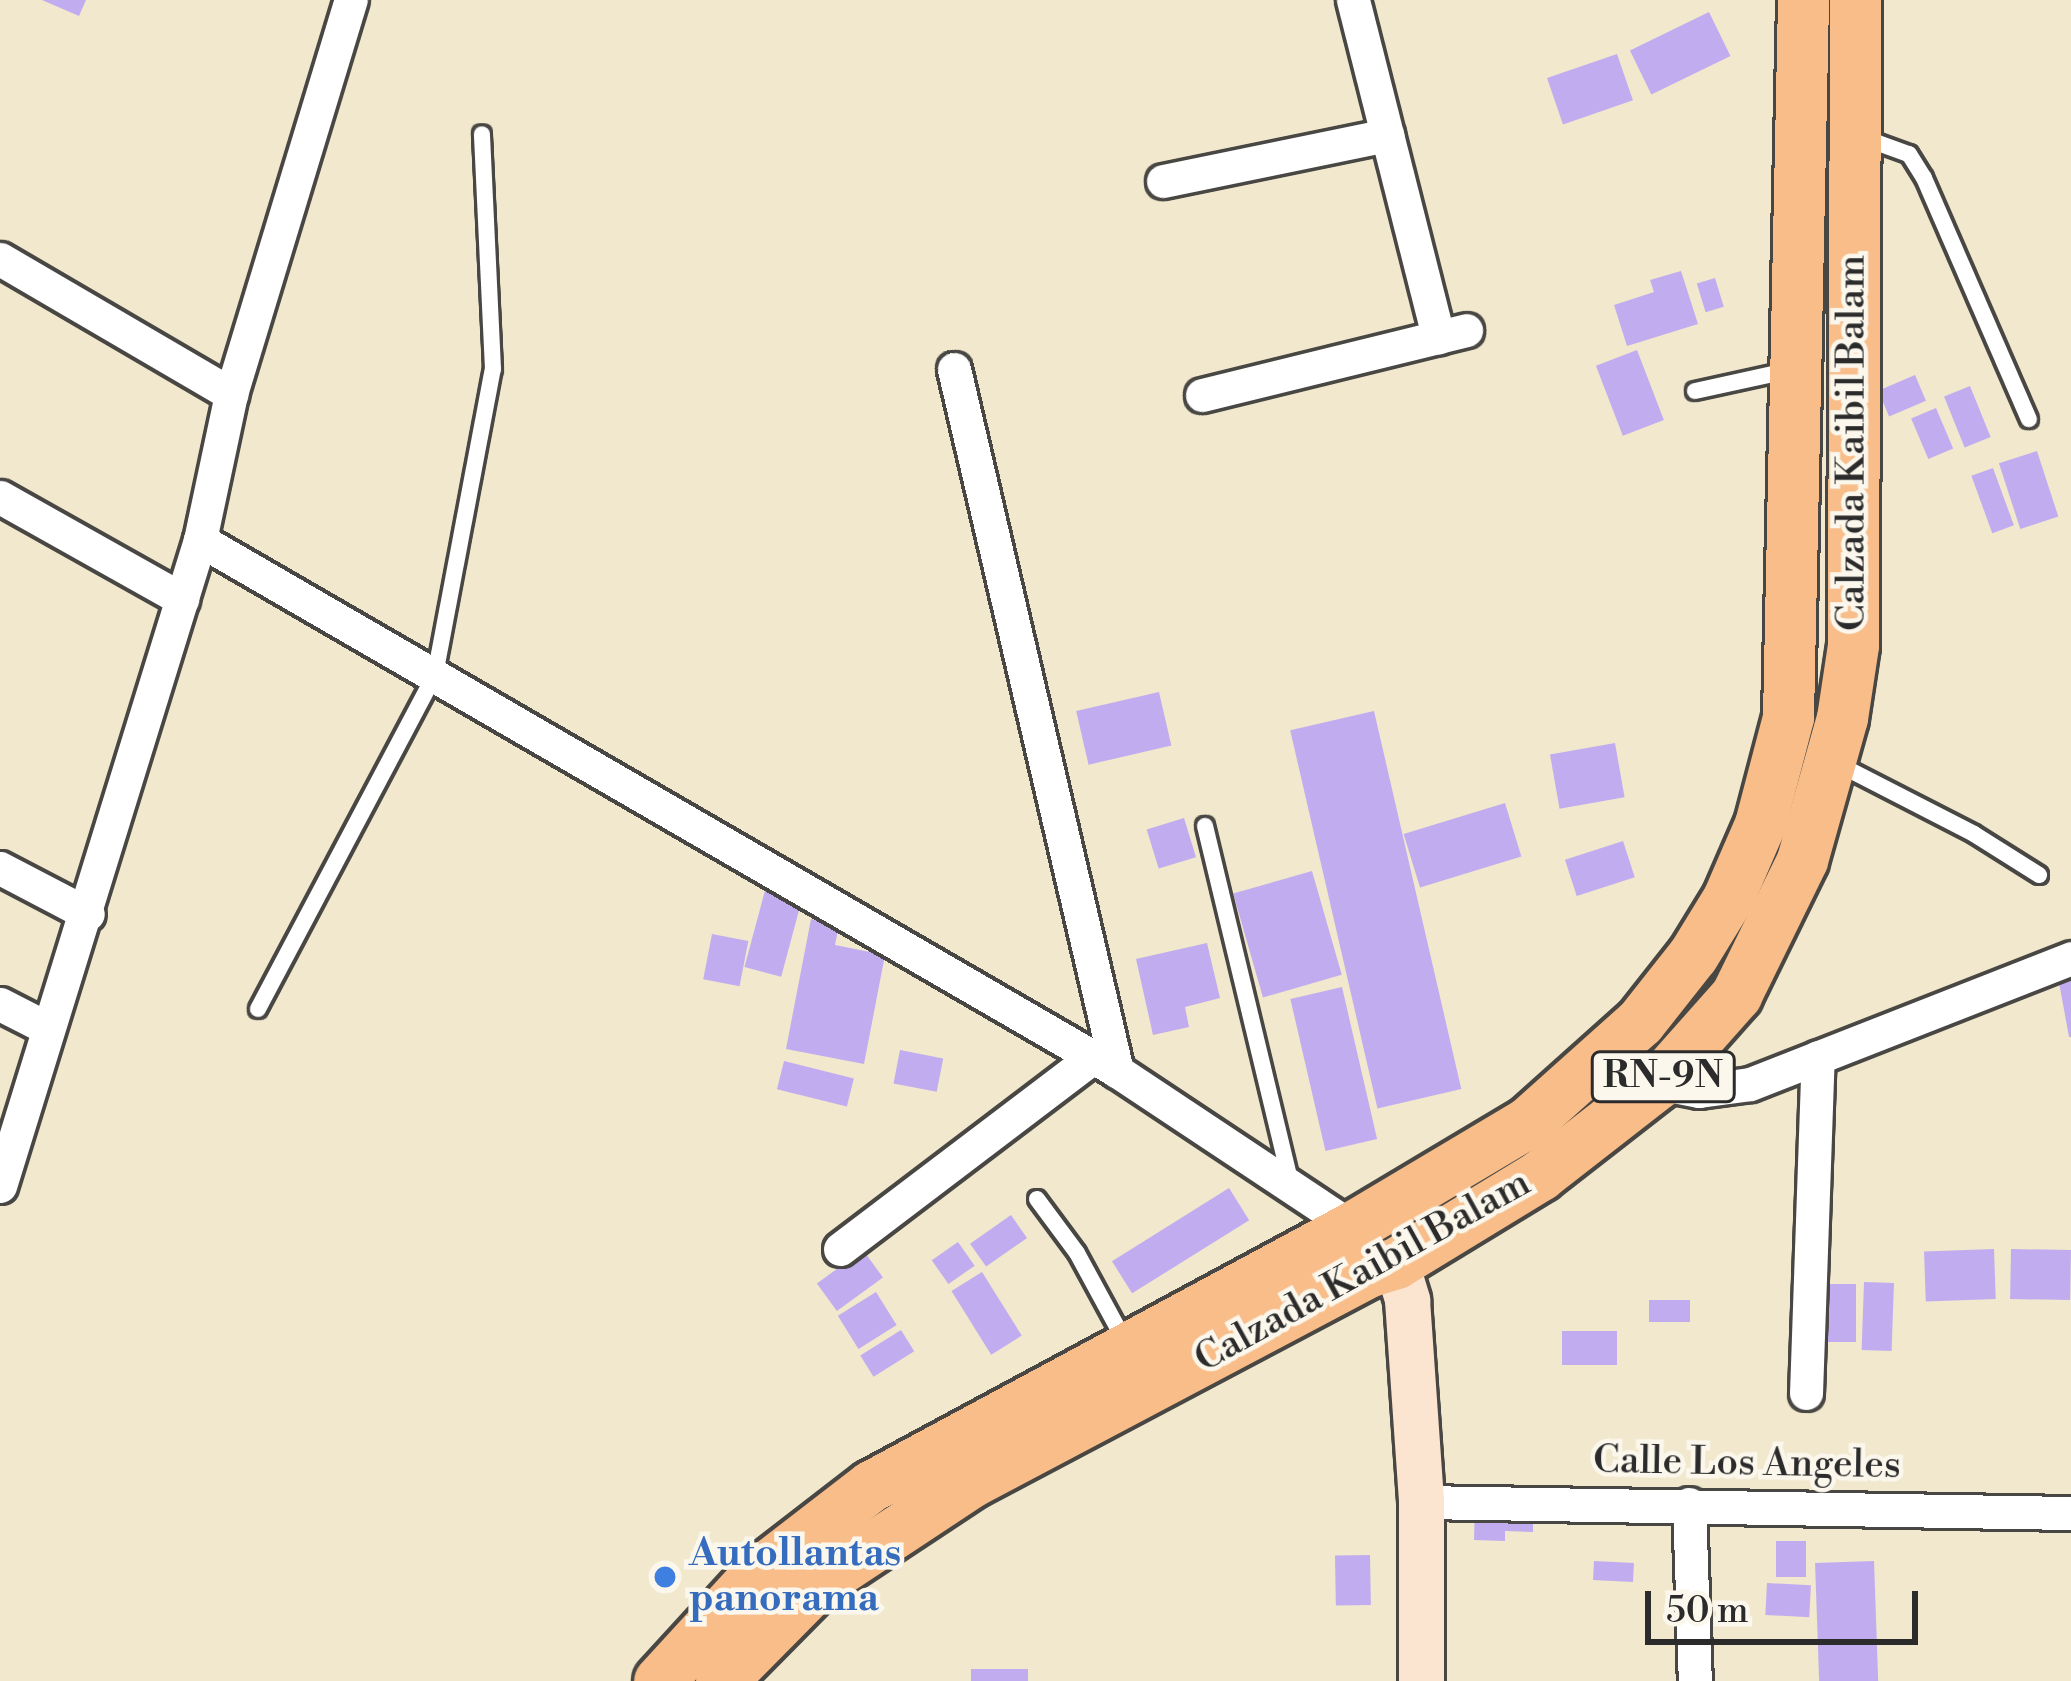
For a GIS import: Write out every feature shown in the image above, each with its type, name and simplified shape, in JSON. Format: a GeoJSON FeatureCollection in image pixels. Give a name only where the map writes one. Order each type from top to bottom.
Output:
{"type":"FeatureCollection","features":[{"type":"Feature","properties":{"kind":"main road","name":"Calzada Kaibil Balam"},"geometry":{"type":"LineString","coordinates":[[659,1681],[757,1574],[819,1523],[924,1453],[1352,1226],[1493,1144],[1580,1080],[1663,996],[1728,898],[1760,824],[1788,717],[1803,0]]}},
{"type":"Feature","properties":{"kind":"main road","name":"Calzada Kaibil Balam"},"geometry":{"type":"LineString","coordinates":[[725,1679],[817,1584],[971,1483],[1367,1272],[1396,1263],[1540,1175],[1658,1083],[1708,1030],[1756,958],[1802,860],[1832,760],[1853,645],[1855,0]]}},
{"type":"Feature","properties":{"kind":"street"},"geometry":{"type":"LineString","coordinates":[[0,1186],[6,1149],[88,914],[200,540],[231,394],[351,0]]}},
{"type":"Feature","properties":{"kind":"street"},"geometry":{"type":"LineString","coordinates":[[1202,395],[1452,334],[1387,135],[1353,0]]}},
{"type":"Feature","properties":{"kind":"street"},"geometry":{"type":"LineString","coordinates":[[1163,181],[1387,135]]}},
{"type":"Feature","properties":{"kind":"street"},"geometry":{"type":"LineString","coordinates":[[0,259],[231,394]]}},
{"type":"Feature","properties":{"kind":"street"},"geometry":{"type":"LineString","coordinates":[[954,369],[1105,1064]]}},
{"type":"Feature","properties":{"kind":"street"},"geometry":{"type":"LineString","coordinates":[[0,497],[182,599]]}},
{"type":"Feature","properties":{"kind":"street"},"geometry":{"type":"LineString","coordinates":[[200,540],[1105,1064],[1352,1226],[1396,1263],[1407,1300],[1420,1502],[1421,1681]]}},
{"type":"Feature","properties":{"kind":"street"},"geometry":{"type":"LineString","coordinates":[[0,868],[88,914]]}},
{"type":"Feature","properties":{"kind":"street"},"geometry":{"type":"LineString","coordinates":[[1658,1083],[1724,1090],[2071,958]]}},
{"type":"Feature","properties":{"kind":"street"},"geometry":{"type":"LineString","coordinates":[[0,1004],[47,1028]]}},
{"type":"Feature","properties":{"kind":"street"},"geometry":{"type":"LineString","coordinates":[[1806,1393],[1818,1057]]}},
{"type":"Feature","properties":{"kind":"street"},"geometry":{"type":"LineString","coordinates":[[840,1249],[1105,1064]]}},
{"type":"Feature","properties":{"kind":"street","name":"Calle Los Angeles"},"geometry":{"type":"LineString","coordinates":[[1420,1502],[2071,1513]]}},
{"type":"Feature","properties":{"kind":"street"},"geometry":{"type":"LineString","coordinates":[[1689,1504],[1695,1681]]}},
{"type":"Feature","properties":{"kind":"lane"},"geometry":{"type":"LineString","coordinates":[[258,1009],[435,675],[493,369],[482,134]]}},
{"type":"Feature","properties":{"kind":"lane"},"geometry":{"type":"LineString","coordinates":[[1854,146],[1878,143],[1909,154],[2030,419]]}},
{"type":"Feature","properties":{"kind":"lane"},"geometry":{"type":"LineString","coordinates":[[1695,391],[1797,369]]}},
{"type":"Feature","properties":{"kind":"lane"},"geometry":{"type":"LineString","coordinates":[[1832,760],[1974,834],[2038,875]]}},
{"type":"Feature","properties":{"kind":"lane"},"geometry":{"type":"LineString","coordinates":[[1205,826],[1291,1185]]}},
{"type":"Feature","properties":{"kind":"lane"},"geometry":{"type":"LineString","coordinates":[[1037,1198],[1077,1253],[1127,1346]]}},
{"type":"Feature","properties":{"kind":"building"},"geometry":{"type":"Polygon","coordinates":[[[42,0],[86,0],[79,16],[42,0]]]}},
{"type":"Feature","properties":{"kind":"building"},"geometry":{"type":"Polygon","coordinates":[[[1709,12],[1730,56],[1651,95],[1630,51],[1709,12]]]}},
{"type":"Feature","properties":{"kind":"building"},"geometry":{"type":"Polygon","coordinates":[[[1617,54],[1633,100],[1563,124],[1547,78],[1617,54]]]}},
{"type":"Feature","properties":{"kind":"building"},"geometry":{"type":"Polygon","coordinates":[[[1681,271],[1698,324],[1627,346],[1614,305],[1654,292],[1650,280],[1681,271]]]}},
{"type":"Feature","properties":{"kind":"building"},"geometry":{"type":"Polygon","coordinates":[[[1715,278],[1724,307],[1706,312],[1697,284],[1715,278]]]}},
{"type":"Feature","properties":{"kind":"building"},"geometry":{"type":"Polygon","coordinates":[[[1637,350],[1664,420],[1623,436],[1596,366],[1637,350]]]}},
{"type":"Feature","properties":{"kind":"building"},"geometry":{"type":"Polygon","coordinates":[[[1915,375],[1926,401],[1889,416],[1878,391],[1915,375]]]}},
{"type":"Feature","properties":{"kind":"building"},"geometry":{"type":"Polygon","coordinates":[[[1970,386],[1991,437],[1965,447],[1944,396],[1970,386]]]}},
{"type":"Feature","properties":{"kind":"building"},"geometry":{"type":"Polygon","coordinates":[[[1936,408],[1953,449],[1928,459],[1911,419],[1936,408]]]}},
{"type":"Feature","properties":{"kind":"building"},"geometry":{"type":"Polygon","coordinates":[[[2037,451],[2058,517],[2020,529],[1999,463],[2037,451]]]}},
{"type":"Feature","properties":{"kind":"building"},"geometry":{"type":"Polygon","coordinates":[[[1993,468],[2014,525],[1992,533],[1971,476],[1993,468]]]}},
{"type":"Feature","properties":{"kind":"building"},"geometry":{"type":"Polygon","coordinates":[[[1159,692],[1171,746],[1089,765],[1076,711],[1159,692]]]}},
{"type":"Feature","properties":{"kind":"building"},"geometry":{"type":"Polygon","coordinates":[[[1374,711],[1461,1089],[1377,1108],[1290,730],[1374,711]]]}},
{"type":"Feature","properties":{"kind":"building"},"geometry":{"type":"Polygon","coordinates":[[[1615,743],[1625,797],[1560,809],[1550,754],[1615,743]]]}},
{"type":"Feature","properties":{"kind":"building"},"geometry":{"type":"Polygon","coordinates":[[[1505,803],[1521,857],[1420,888],[1404,834],[1505,803]]]}},
{"type":"Feature","properties":{"kind":"building"},"geometry":{"type":"Polygon","coordinates":[[[1184,818],[1196,857],[1159,869],[1147,829],[1184,818]]]}},
{"type":"Feature","properties":{"kind":"building"},"geometry":{"type":"Polygon","coordinates":[[[1623,841],[1635,877],[1577,896],[1565,860],[1623,841]]]}},
{"type":"Feature","properties":{"kind":"building"},"geometry":{"type":"Polygon","coordinates":[[[1312,871],[1342,975],[1263,997],[1233,894],[1312,871]]]}},
{"type":"Feature","properties":{"kind":"building"},"geometry":{"type":"Polygon","coordinates":[[[767,883],[804,893],[781,977],[744,967],[767,883]]]}},
{"type":"Feature","properties":{"kind":"building"},"geometry":{"type":"Polygon","coordinates":[[[811,919],[839,925],[835,945],[885,955],[864,1064],[786,1049],[811,919]]]}},
{"type":"Feature","properties":{"kind":"building"},"geometry":{"type":"Polygon","coordinates":[[[712,934],[748,941],[740,986],[703,979],[712,934]]]}},
{"type":"Feature","properties":{"kind":"building"},"geometry":{"type":"Polygon","coordinates":[[[1207,943],[1220,998],[1185,1007],[1189,1027],[1153,1035],[1136,959],[1207,943]]]}},
{"type":"Feature","properties":{"kind":"building"},"geometry":{"type":"Polygon","coordinates":[[[2071,975],[2071,1037],[2069,1037],[2058,977],[2071,975]]]}},
{"type":"Feature","properties":{"kind":"building"},"geometry":{"type":"Polygon","coordinates":[[[1342,987],[1377,1139],[1325,1151],[1290,999],[1342,987]]]}},
{"type":"Feature","properties":{"kind":"building"},"geometry":{"type":"Polygon","coordinates":[[[900,1050],[943,1058],[937,1092],[894,1083],[900,1050]]]}},
{"type":"Feature","properties":{"kind":"building"},"geometry":{"type":"Polygon","coordinates":[[[784,1061],[854,1078],[847,1107],[777,1089],[784,1061]]]}},
{"type":"Feature","properties":{"kind":"building"},"geometry":{"type":"Polygon","coordinates":[[[1229,1188],[1249,1220],[1132,1293],[1112,1261],[1229,1188]]]}},
{"type":"Feature","properties":{"kind":"building"},"geometry":{"type":"Polygon","coordinates":[[[1011,1215],[1027,1238],[986,1267],[970,1244],[1011,1215]]]}},
{"type":"Feature","properties":{"kind":"building"},"geometry":{"type":"Polygon","coordinates":[[[958,1242],[975,1266],[948,1284],[932,1260],[958,1242]]]}},
{"type":"Feature","properties":{"kind":"building"},"geometry":{"type":"Polygon","coordinates":[[[1994,1249],[1996,1299],[1926,1301],[1924,1251],[1994,1249]]]}},
{"type":"Feature","properties":{"kind":"building"},"geometry":{"type":"Polygon","coordinates":[[[2011,1249],[2071,1250],[2070,1300],[2010,1299],[2011,1249]]]}},
{"type":"Feature","properties":{"kind":"building"},"geometry":{"type":"Polygon","coordinates":[[[863,1250],[883,1278],[837,1311],[817,1284],[863,1250]]]}},
{"type":"Feature","properties":{"kind":"building"},"geometry":{"type":"Polygon","coordinates":[[[982,1272],[1022,1336],[991,1355],[951,1291],[982,1272]]]}},
{"type":"Feature","properties":{"kind":"building"},"geometry":{"type":"Polygon","coordinates":[[[1864,1282],[1894,1283],[1892,1351],[1862,1350],[1864,1282]]]}},
{"type":"Feature","properties":{"kind":"building"},"geometry":{"type":"Polygon","coordinates":[[[1821,1284],[1856,1284],[1856,1342],[1821,1342],[1821,1284]]]}},
{"type":"Feature","properties":{"kind":"building"},"geometry":{"type":"Polygon","coordinates":[[[876,1292],[897,1325],[859,1349],[838,1316],[876,1292]]]}},
{"type":"Feature","properties":{"kind":"building"},"geometry":{"type":"Polygon","coordinates":[[[1649,1300],[1690,1300],[1690,1322],[1649,1322],[1649,1300]]]}},
{"type":"Feature","properties":{"kind":"building"},"geometry":{"type":"Polygon","coordinates":[[[901,1330],[914,1351],[874,1377],[860,1355],[901,1330]]]}},
{"type":"Feature","properties":{"kind":"building"},"geometry":{"type":"Polygon","coordinates":[[[1562,1331],[1617,1331],[1617,1365],[1562,1365],[1562,1331]]]}},
{"type":"Feature","properties":{"kind":"building"},"geometry":{"type":"Polygon","coordinates":[[[1475,1504],[1533,1505],[1533,1532],[1505,1531],[1505,1541],[1474,1540],[1475,1504]]]}},
{"type":"Feature","properties":{"kind":"building"},"geometry":{"type":"Polygon","coordinates":[[[1776,1541],[1806,1541],[1806,1577],[1776,1577],[1776,1541]]]}},
{"type":"Feature","properties":{"kind":"building"},"geometry":{"type":"Polygon","coordinates":[[[1370,1555],[1371,1605],[1336,1606],[1335,1556],[1370,1555]]]}},
{"type":"Feature","properties":{"kind":"building"},"geometry":{"type":"Polygon","coordinates":[[[1594,1561],[1634,1563],[1633,1582],[1593,1580],[1594,1561]]]}},
{"type":"Feature","properties":{"kind":"building"},"geometry":{"type":"Polygon","coordinates":[[[1874,1561],[1878,1681],[1819,1681],[1815,1563],[1874,1561]]]}},
{"type":"Feature","properties":{"kind":"building"},"geometry":{"type":"Polygon","coordinates":[[[1767,1583],[1811,1585],[1809,1617],[1765,1615],[1767,1583]]]}},
{"type":"Feature","properties":{"kind":"building"},"geometry":{"type":"Polygon","coordinates":[[[971,1669],[1028,1669],[1028,1681],[971,1681],[971,1669]]]}},
{"type":"Feature","properties":{"kind":"place","name":"Autollantas panorama"},"geometry":{"type":"Point","coordinates":[665,1577]}}]}
